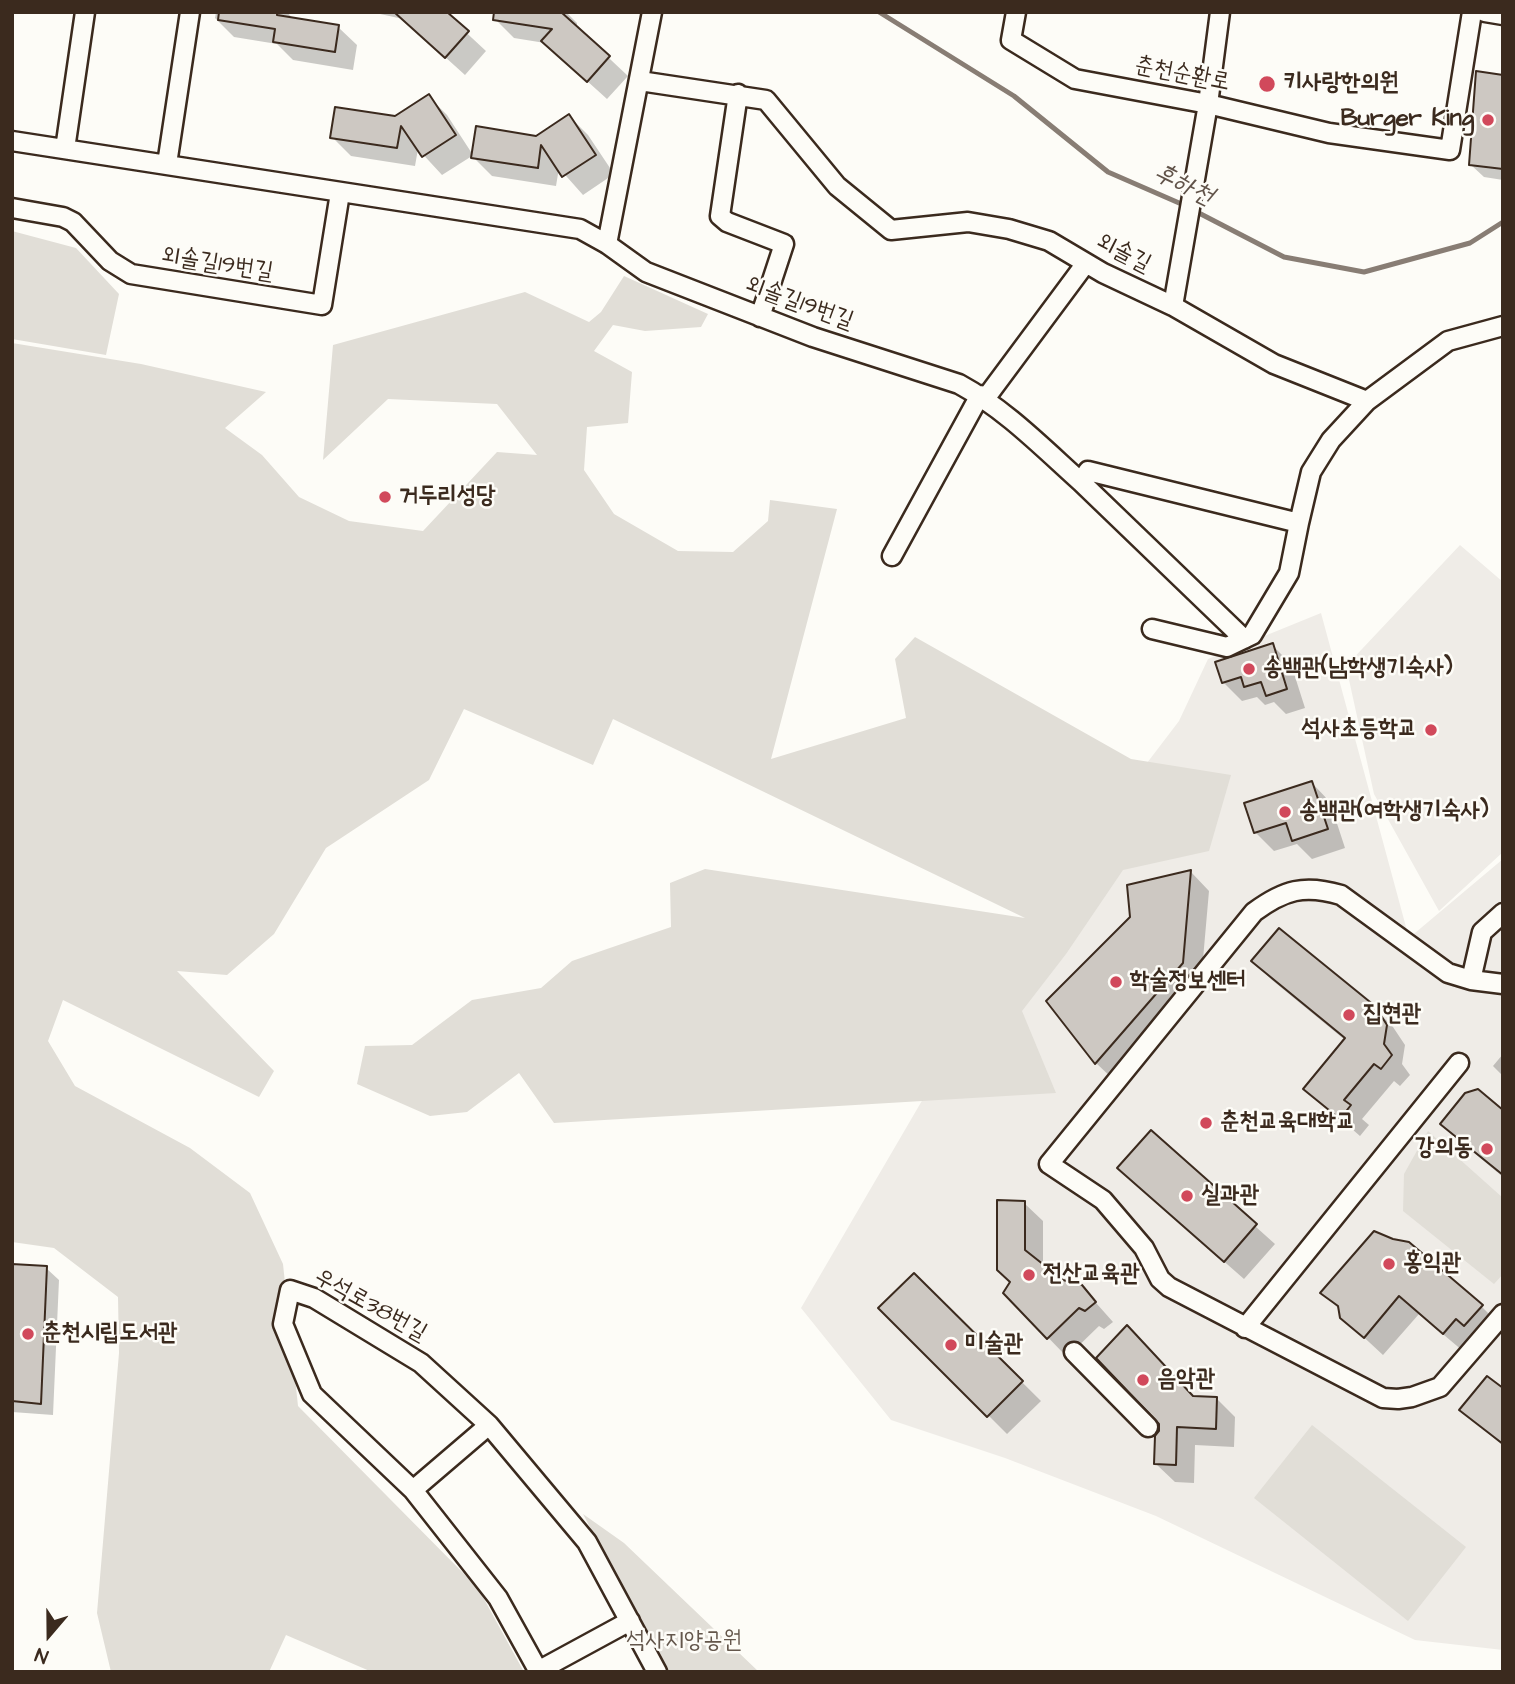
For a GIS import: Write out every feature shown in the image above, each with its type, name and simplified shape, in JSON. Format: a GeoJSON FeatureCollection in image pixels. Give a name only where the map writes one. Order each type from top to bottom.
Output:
{"type":"FeatureCollection","features":[{"type":"Feature","properties":{"kind":"street"},"geometry":{"type":"LineString","coordinates":[[65,149],[85,12]]}},
{"type":"Feature","properties":{"kind":"street"},"geometry":{"type":"LineString","coordinates":[[167,164],[190,12]]}},
{"type":"Feature","properties":{"kind":"street"},"geometry":{"type":"LineString","coordinates":[[607,244],[652,12]]}},
{"type":"Feature","properties":{"kind":"street","name":"춘천순환로"},"geometry":{"type":"LineString","coordinates":[[1016,12],[1011,40],[1074,79],[1208,103],[1329,132],[1450,150],[1472,12]]}},
{"type":"Feature","properties":{"kind":"street"},"geometry":{"type":"LineString","coordinates":[[1172,306],[1195,164],[1208,103],[1220,12]]}},
{"type":"Feature","properties":{"kind":"street"},"geometry":{"type":"LineString","coordinates":[[1485,12],[1503,15]]}},
{"type":"Feature","properties":{"kind":"street","name":"외솔길"},"geometry":{"type":"LineString","coordinates":[[640,81],[766,100],[836,186],[891,230],[968,222],[1009,229],[1049,241],[1103,273],[1172,306],[1274,364],[1367,401]]}},
{"type":"Feature","properties":{"kind":"street"},"geometry":{"type":"LineString","coordinates":[[738,94],[720,216],[727,222],[784,244],[760,317]]}},
{"type":"Feature","properties":{"kind":"street","name":"외솔길19번길"},"geometry":{"type":"LineString","coordinates":[[12,141],[580,229],[607,244],[646,272],[813,337],[960,384],[983,397],[1081,482],[1244,639]]}},
{"type":"Feature","properties":{"kind":"street","name":"외솔길19번길"},"geometry":{"type":"LineString","coordinates":[[12,208],[63,217],[73,222],[110,261],[131,274],[322,305],[340,193]]}},
{"type":"Feature","properties":{"kind":"street"},"geometry":{"type":"LineString","coordinates":[[892,556],[983,397],[1086,262]]}},
{"type":"Feature","properties":{"kind":"street"},"geometry":{"type":"LineString","coordinates":[[1152,629],[1227,647],[1252,635],[1289,573],[1311,472],[1331,440],[1367,401],[1448,341],[1503,326]]}},
{"type":"Feature","properties":{"kind":"street"},"geometry":{"type":"LineString","coordinates":[[1081,482],[1088,471],[1299,523]]}},
{"type":"Feature","properties":{"kind":"street"},"geometry":{"type":"LineString","coordinates":[[1503,984],[1471,980],[1448,973],[1341,894],[1321,889],[1294,890],[1275,897],[1254,912],[1049,1164],[1103,1200],[1144,1248],[1160,1279],[1169,1287],[1383,1398],[1398,1399],[1440,1387],[1503,1314]]}},
{"type":"Feature","properties":{"kind":"street"},"geometry":{"type":"LineString","coordinates":[[1471,980],[1482,932],[1503,913]]}},
{"type":"Feature","properties":{"kind":"street"},"geometry":{"type":"LineString","coordinates":[[1245,1328],[1459,1063]]}},
{"type":"Feature","properties":{"kind":"street","name":"우석로38번길"},"geometry":{"type":"LineString","coordinates":[[539,1672],[498,1598],[413,1490],[312,1394],[283,1324],[290,1290],[314,1298],[421,1363],[489,1425],[587,1542],[657,1672]]}},
{"type":"Feature","properties":{"kind":"street"},"geometry":{"type":"LineString","coordinates":[[1074,1352],[1148,1427]]}},
{"type":"Feature","properties":{"kind":"street"},"geometry":{"type":"LineString","coordinates":[[413,1490],[489,1425]]}},
{"type":"Feature","properties":{"kind":"street"},"geometry":{"type":"LineString","coordinates":[[539,1672],[629,1621]]}},
{"type":"Feature","properties":{"kind":"shaded area","name":"석사초등학교"},"geometry":{"type":"Polygon","coordinates":[[[1460,545],[1503,582],[1503,852],[1439,911],[1374,794],[1346,666],[1460,545]]]}},
{"type":"Feature","properties":{"kind":"shaded area","name":"춘천교육대학교"},"geometry":{"type":"Polygon","coordinates":[[[1321,613],[1409,938],[1503,859],[1503,1650],[1415,1640],[1156,1516],[1005,1458],[891,1420],[801,1308],[1028,919],[1179,721],[1208,659],[1321,613]]]}},
{"type":"Feature","properties":{"kind":"green space"},"geometry":{"type":"Polygon","coordinates":[[[12,231],[76,248],[119,294],[106,355],[12,339],[12,231]]]}},
{"type":"Feature","properties":{"kind":"green space"},"geometry":{"type":"Polygon","coordinates":[[[624,276],[708,314],[701,327],[645,331],[613,325],[594,351],[632,372],[628,423],[587,427],[584,470],[614,514],[678,551],[733,552],[768,521],[770,500],[837,509],[771,759],[906,718],[895,659],[915,637],[1131,759],[1231,775],[1209,851],[1123,870],[1066,954],[1022,1011],[1056,1093],[554,1123],[519,1073],[467,1112],[430,1116],[357,1084],[365,1046],[412,1045],[472,1000],[541,988],[572,961],[671,927],[670,883],[705,869],[1025,918],[613,719],[593,765],[464,709],[429,780],[326,848],[274,934],[227,975],[177,971],[274,1071],[259,1097],[63,1000],[48,1041],[75,1086],[190,1148],[250,1193],[283,1264],[298,1406],[478,1588],[524,1672],[372,1672],[286,1635],[269,1672],[111,1672],[97,1613],[119,1353],[118,1297],[54,1248],[12,1242],[12,343],[141,364],[266,392],[225,428],[262,455],[299,497],[349,521],[423,531],[497,452],[537,455],[497,404],[388,399],[323,460],[333,345],[525,292],[589,322],[601,312],[624,276]]]}},
{"type":"Feature","properties":{"kind":"green space"},"geometry":{"type":"Polygon","coordinates":[[[1428,1131],[1503,1198],[1503,1274],[1494,1284],[1403,1211],[1404,1174],[1428,1131]]]}},
{"type":"Feature","properties":{"kind":"green space"},"geometry":{"type":"Polygon","coordinates":[[[1312,1425],[1466,1547],[1408,1621],[1254,1498],[1312,1425]]]}},
{"type":"Feature","properties":{"kind":"green space","name":"석사지양공원"},"geometry":{"type":"Polygon","coordinates":[[[583,1514],[624,1543],[759,1672],[666,1672],[583,1514]]]}},
{"type":"Feature","properties":{"kind":"building"},"geometry":{"type":"Polygon","coordinates":[[[219,12],[277,12],[277,15],[339,25],[335,52],[273,42],[275,29],[218,20],[219,12]]]}},
{"type":"Feature","properties":{"kind":"building"},"geometry":{"type":"Polygon","coordinates":[[[394,12],[447,12],[469,31],[445,58],[394,12]]]}},
{"type":"Feature","properties":{"kind":"building"},"geometry":{"type":"Polygon","coordinates":[[[494,12],[561,12],[610,56],[587,82],[541,41],[552,29],[493,20],[494,12]]]}},
{"type":"Feature","properties":{"kind":"building","name":"Burger King"},"geometry":{"type":"Polygon","coordinates":[[[1476,71],[1503,75],[1503,169],[1469,165],[1476,71]]]}},
{"type":"Feature","properties":{"kind":"building"},"geometry":{"type":"Polygon","coordinates":[[[429,94],[456,135],[422,157],[401,126],[397,148],[330,138],[335,107],[395,116],[429,94]]]}},
{"type":"Feature","properties":{"kind":"building"},"geometry":{"type":"Polygon","coordinates":[[[569,114],[596,155],[562,177],[541,145],[538,168],[471,158],[476,126],[536,136],[569,114]]]}},
{"type":"Feature","properties":{"kind":"building","name":"송백관(남학생기숙사)"},"geometry":{"type":"Polygon","coordinates":[[[1273,643],[1287,689],[1266,696],[1261,682],[1244,687],[1241,677],[1222,683],[1215,662],[1273,643]]]}},
{"type":"Feature","properties":{"kind":"building","name":"송백관(여학생기숙사)"},"geometry":{"type":"Polygon","coordinates":[[[1312,781],[1328,829],[1292,841],[1286,823],[1254,833],[1244,803],[1312,781]]]}},
{"type":"Feature","properties":{"kind":"building","name":"학술정보센터"},"geometry":{"type":"Polygon","coordinates":[[[1191,870],[1183,963],[1095,1064],[1046,1001],[1130,917],[1127,885],[1191,870]]]}},
{"type":"Feature","properties":{"kind":"building","name":"집현관"},"geometry":{"type":"Polygon","coordinates":[[[1279,928],[1375,1006],[1387,1025],[1384,1044],[1392,1055],[1381,1069],[1374,1064],[1344,1100],[1351,1105],[1340,1119],[1303,1089],[1345,1038],[1251,961],[1279,928]]]}},
{"type":"Feature","properties":{"kind":"building","name":"강의동"},"geometry":{"type":"Polygon","coordinates":[[[1478,1089],[1503,1110],[1503,1175],[1440,1124],[1465,1093],[1478,1089]]]}},
{"type":"Feature","properties":{"kind":"building","name":"실과관"},"geometry":{"type":"Polygon","coordinates":[[[1151,1130],[1257,1224],[1224,1262],[1117,1168],[1151,1130]]]}},
{"type":"Feature","properties":{"kind":"building","name":"전산교육관"},"geometry":{"type":"Polygon","coordinates":[[[997,1200],[1025,1201],[1025,1250],[1063,1280],[1082,1285],[1096,1302],[1085,1311],[1079,1308],[1047,1339],[1003,1293],[1010,1282],[997,1270],[997,1200]]]}},
{"type":"Feature","properties":{"kind":"building","name":"홍익관"},"geometry":{"type":"Polygon","coordinates":[[[1374,1231],[1409,1242],[1483,1305],[1464,1326],[1456,1319],[1443,1334],[1399,1296],[1364,1338],[1340,1318],[1338,1306],[1320,1293],[1374,1231]]]}},
{"type":"Feature","properties":{"kind":"building","name":"춘천시립도서관"},"geometry":{"type":"Polygon","coordinates":[[[12,1264],[47,1266],[41,1404],[12,1401],[12,1264]]]}},
{"type":"Feature","properties":{"kind":"building","name":"미술관"},"geometry":{"type":"Polygon","coordinates":[[[914,1273],[1023,1381],[987,1417],[878,1308],[914,1273]]]}},
{"type":"Feature","properties":{"kind":"building","name":"음악관"},"geometry":{"type":"Polygon","coordinates":[[[1127,1325],[1193,1396],[1217,1397],[1216,1429],[1177,1427],[1176,1465],[1154,1464],[1155,1436],[1159,1431],[1159,1424],[1096,1358],[1127,1325]]]}},
{"type":"Feature","properties":{"kind":"building"},"geometry":{"type":"Polygon","coordinates":[[[1487,1376],[1503,1388],[1503,1444],[1459,1410],[1487,1376]]]}},
{"type":"Feature","properties":{"kind":"waterway","name":"후하천"},"geometry":{"type":"LineString","coordinates":[[879,12],[1014,96],[1108,172],[1186,206]]}},
{"type":"Feature","properties":{"kind":"waterway","name":"후하천"},"geometry":{"type":"LineString","coordinates":[[1195,211],[1284,257],[1364,272],[1470,243],[1503,222]]}},
{"type":"Feature","properties":{"kind":"place","name":"키사랑한의원"},"geometry":{"type":"Point","coordinates":[1267,84]}},
{"type":"Feature","properties":{"kind":"place","name":"Burger King"},"geometry":{"type":"Point","coordinates":[1488,120]}},
{"type":"Feature","properties":{"kind":"place","name":"거두리성당"},"geometry":{"type":"Point","coordinates":[385,497]}},
{"type":"Feature","properties":{"kind":"place","name":"송백관(남학생기숙사)"},"geometry":{"type":"Point","coordinates":[1249,669]}},
{"type":"Feature","properties":{"kind":"place","name":"석사초등학교"},"geometry":{"type":"Point","coordinates":[1431,730]}},
{"type":"Feature","properties":{"kind":"place","name":"송백관(여학생기숙사)"},"geometry":{"type":"Point","coordinates":[1285,812]}},
{"type":"Feature","properties":{"kind":"place","name":"학술정보센터"},"geometry":{"type":"Point","coordinates":[1116,982]}},
{"type":"Feature","properties":{"kind":"place","name":"집현관"},"geometry":{"type":"Point","coordinates":[1349,1015]}},
{"type":"Feature","properties":{"kind":"place","name":"춘천교육대학교"},"geometry":{"type":"Point","coordinates":[1206,1123]}},
{"type":"Feature","properties":{"kind":"place","name":"강의동"},"geometry":{"type":"Point","coordinates":[1487,1149]}},
{"type":"Feature","properties":{"kind":"place","name":"실과관"},"geometry":{"type":"Point","coordinates":[1187,1196]}},
{"type":"Feature","properties":{"kind":"place","name":"홍익관"},"geometry":{"type":"Point","coordinates":[1389,1264]}},
{"type":"Feature","properties":{"kind":"place","name":"전산교육관"},"geometry":{"type":"Point","coordinates":[1029,1275]}},
{"type":"Feature","properties":{"kind":"place","name":"춘천시립도서관"},"geometry":{"type":"Point","coordinates":[28,1334]}},
{"type":"Feature","properties":{"kind":"place","name":"미술관"},"geometry":{"type":"Point","coordinates":[951,1345]}},
{"type":"Feature","properties":{"kind":"place","name":"음악관"},"geometry":{"type":"Point","coordinates":[1143,1380]}}]}
